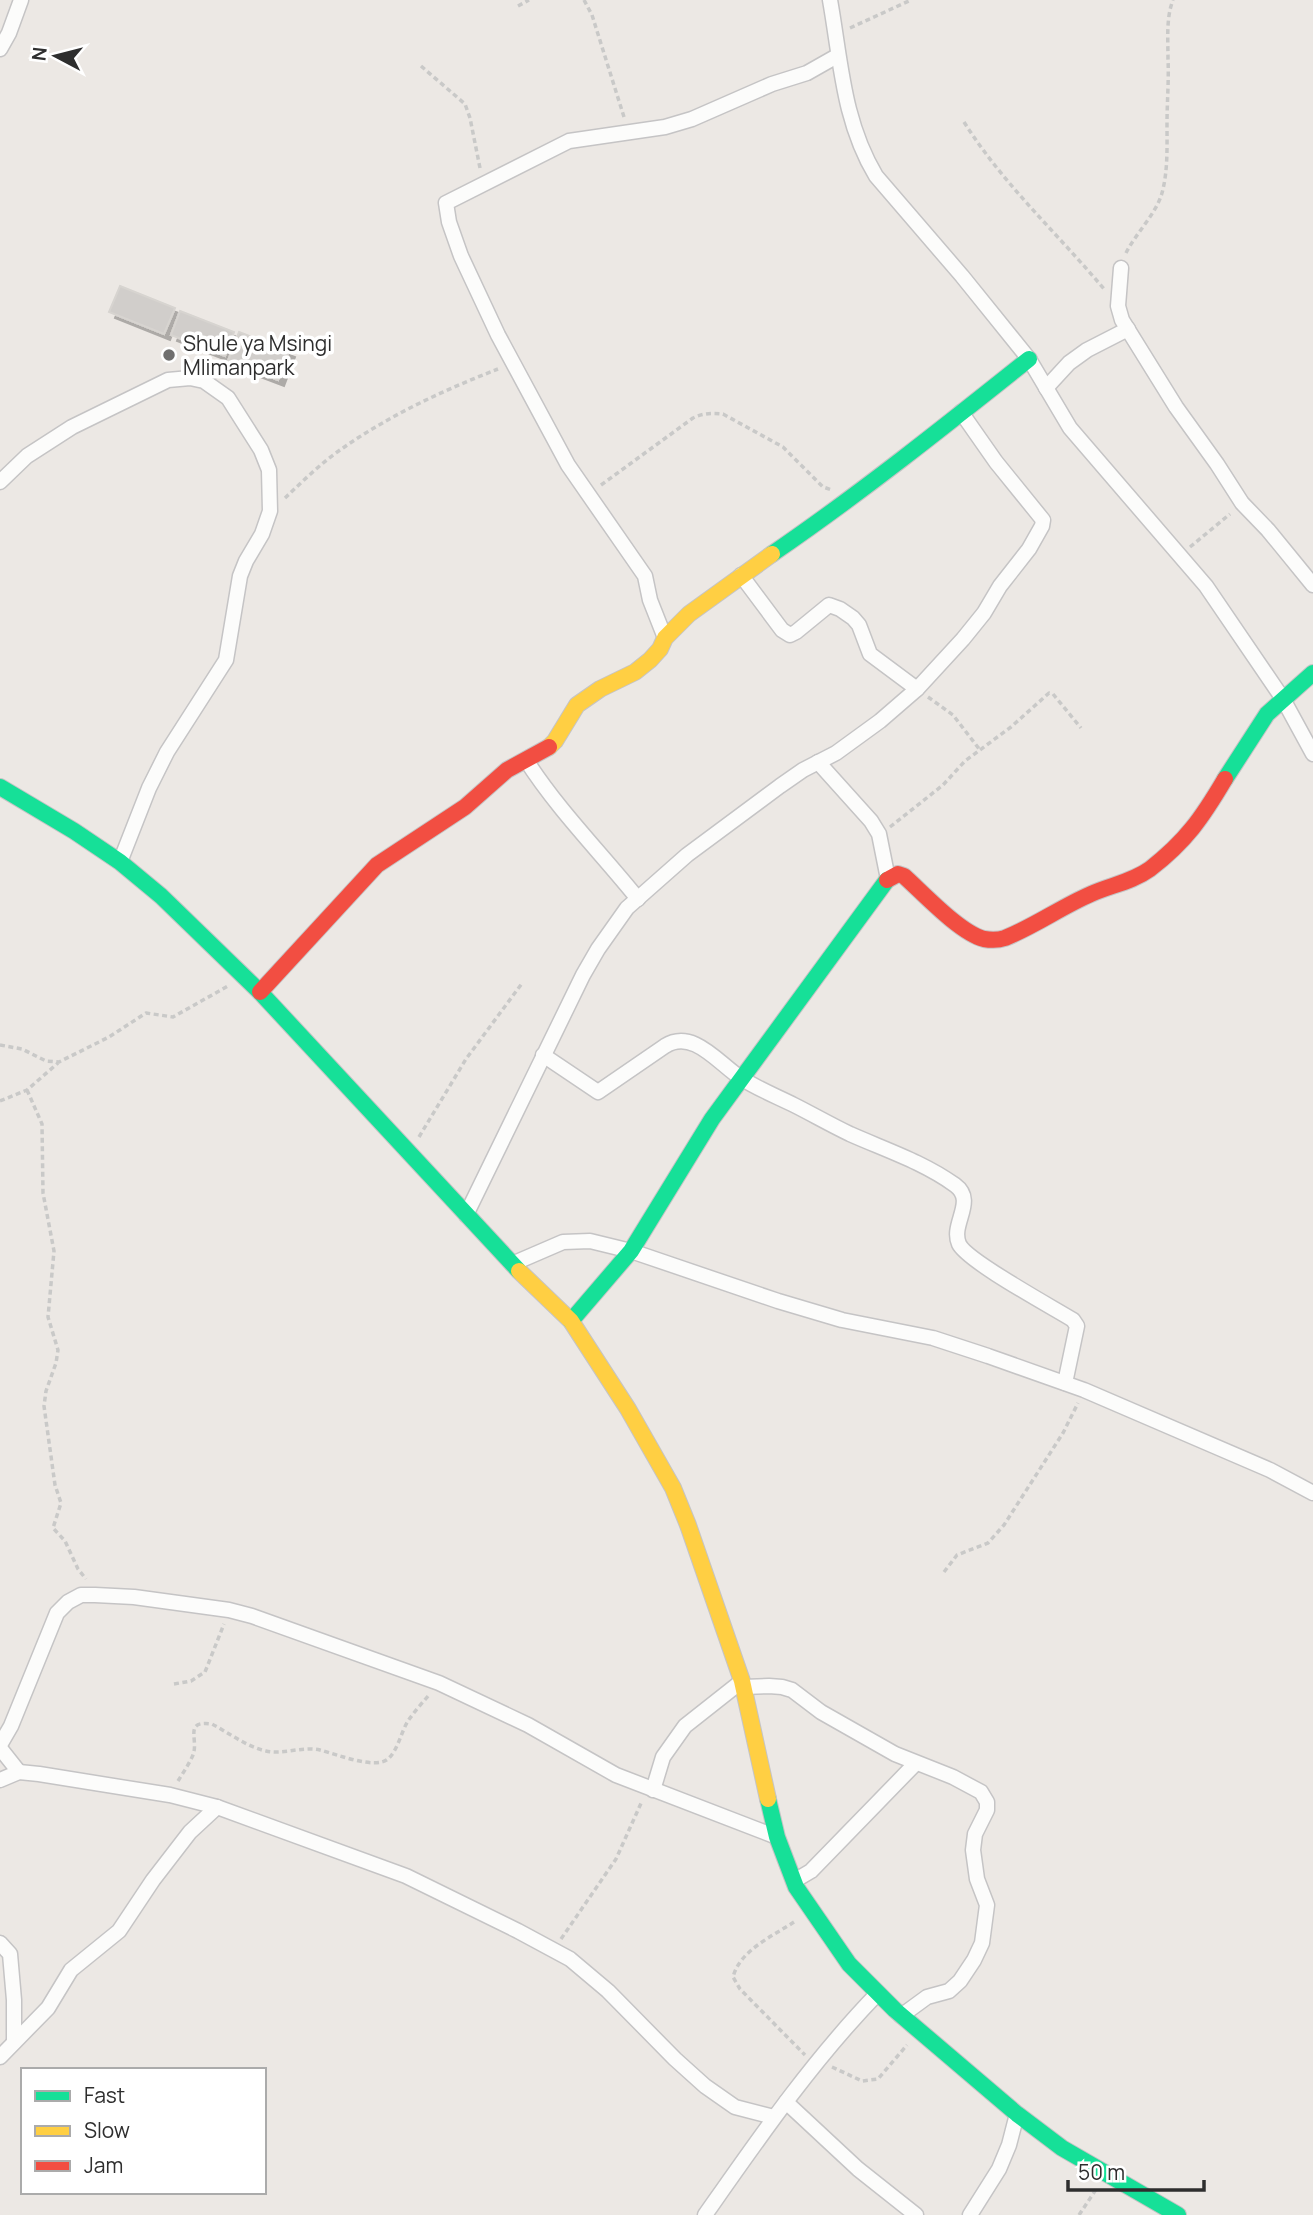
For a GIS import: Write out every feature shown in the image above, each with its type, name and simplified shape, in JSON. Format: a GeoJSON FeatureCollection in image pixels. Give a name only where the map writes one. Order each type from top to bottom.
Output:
{"type":"FeatureCollection","features":[{"type":"Feature","properties":{"kind":"street"},"geometry":{"type":"LineString","coordinates":[[0,49],[21,0]]}},
{"type":"Feature","properties":{"kind":"street"},"geometry":{"type":"LineString","coordinates":[[830,0],[837,56],[853,130],[876,176],[962,276],[1028,359],[1070,428],[1206,586],[1283,699],[1313,754]]}},
{"type":"Feature","properties":{"kind":"street"},"geometry":{"type":"LineString","coordinates":[[665,638],[650,600],[645,576],[568,465],[513,364],[461,256],[446,206],[448,201],[569,141],[665,127],[692,119],[772,84],[807,74],[837,56]]}},
{"type":"Feature","properties":{"kind":"street"},"geometry":{"type":"LineString","coordinates":[[1121,268],[1118,306],[1122,320],[1176,407],[1242,503],[1313,585]]}},
{"type":"Feature","properties":{"kind":"street"},"geometry":{"type":"LineString","coordinates":[[1046,388],[1069,363],[1087,350],[1128,329]]}},
{"type":"Feature","properties":{"kind":"street"},"geometry":{"type":"LineString","coordinates":[[260,992],[377,865],[465,807],[507,770],[544,751],[555,741],[578,705],[600,689],[635,672],[660,649],[665,638],[689,614],[894,467],[1028,359]]}},
{"type":"Feature","properties":{"kind":"street"},"geometry":{"type":"LineString","coordinates":[[0,482],[27,456],[83,421],[168,380],[190,378],[204,381],[228,398],[261,450],[269,470],[270,511],[262,534],[240,576],[226,660],[167,752],[149,788],[120,862]]}},
{"type":"Feature","properties":{"kind":"street"},"geometry":{"type":"LineString","coordinates":[[466,1215],[583,975],[627,908],[687,855],[780,786],[836,753],[880,721],[917,689],[976,624],[1000,586],[1029,549],[1043,520],[996,462],[961,412]]}},
{"type":"Feature","properties":{"kind":"street"},"geometry":{"type":"LineString","coordinates":[[741,575],[782,630],[790,635],[829,605],[840,609],[859,625],[870,654],[917,689]]}},
{"type":"Feature","properties":{"kind":"street"},"geometry":{"type":"LineString","coordinates":[[571,1321],[631,1251],[712,1119],[888,879],[898,874],[904,876],[955,922],[985,939],[1002,939],[1093,893],[1129,881],[1148,870],[1188,835],[1202,818],[1254,732],[1283,699],[1313,673]]}},
{"type":"Feature","properties":{"kind":"street"},"geometry":{"type":"LineString","coordinates":[[526,760],[554,800],[638,899]]}},
{"type":"Feature","properties":{"kind":"street"},"geometry":{"type":"LineString","coordinates":[[818,762],[871,821],[879,834],[888,879]]}},
{"type":"Feature","properties":{"kind":"street"},"geometry":{"type":"LineString","coordinates":[[0,787],[120,862],[161,896],[246,977],[512,1264],[571,1321],[654,1451],[673,1488],[743,1684],[777,1837],[794,1881],[811,1911],[849,1964],[901,2016],[1017,2114],[1062,2148],[1178,2215]]}},
{"type":"Feature","properties":{"kind":"street"},"geometry":{"type":"LineString","coordinates":[[543,1055],[598,1092],[673,1041],[683,1039],[695,1043],[742,1079],[849,1133],[905,1155],[955,1185],[963,1191],[965,1201],[958,1231],[961,1247],[987,1269],[1073,1320],[1077,1326],[1065,1383]]}},
{"type":"Feature","properties":{"kind":"street"},"geometry":{"type":"LineString","coordinates":[[512,1264],[563,1241],[590,1241],[631,1251],[778,1301],[842,1320],[933,1338],[1065,1383],[1270,1470],[1313,1493]]}},
{"type":"Feature","properties":{"kind":"street"},"geometry":{"type":"LineString","coordinates":[[19,1772],[0,1746],[11,1726],[57,1613],[68,1602],[81,1595],[134,1597],[229,1610],[286,1626],[439,1683],[528,1725],[616,1775],[777,1837]]}},
{"type":"Feature","properties":{"kind":"street"},"geometry":{"type":"LineString","coordinates":[[651,1789],[663,1757],[685,1726],[743,1684],[792,1690],[821,1712],[916,1763],[953,1777],[981,1792],[987,1802],[987,1810],[975,1834],[973,1850],[978,1879],[987,1905],[982,1943],[960,1981],[949,1992],[927,1997],[901,2016]]}},
{"type":"Feature","properties":{"kind":"street"},"geometry":{"type":"LineString","coordinates":[[794,1881],[811,1871],[916,1763]]}},
{"type":"Feature","properties":{"kind":"street"},"geometry":{"type":"LineString","coordinates":[[0,1780],[19,1772],[170,1795],[217,1807],[406,1877],[570,1959],[608,1991],[705,2086],[735,2106],[774,2117]]}},
{"type":"Feature","properties":{"kind":"street"},"geometry":{"type":"LineString","coordinates":[[0,2057],[48,2008],[71,1970],[120,1931],[153,1880],[190,1832],[217,1807]]}},
{"type":"Feature","properties":{"kind":"street"},"geometry":{"type":"LineString","coordinates":[[0,1943],[10,1954],[14,2042]]}},
{"type":"Feature","properties":{"kind":"street"},"geometry":{"type":"LineString","coordinates":[[705,2215],[816,2062],[878,1993]]}},
{"type":"Feature","properties":{"kind":"street"},"geometry":{"type":"LineString","coordinates":[[786,2102],[858,2169],[916,2215]]}},
{"type":"Feature","properties":{"kind":"street"},"geometry":{"type":"LineString","coordinates":[[970,2215],[999,2169],[1017,2114]]}},
{"type":"Feature","properties":{"kind":"path"},"geometry":{"type":"LineString","coordinates":[[518,6],[529,0]]}},
{"type":"Feature","properties":{"kind":"path"},"geometry":{"type":"LineString","coordinates":[[584,0],[592,15],[628,132]]}},
{"type":"Feature","properties":{"kind":"path"},"geometry":{"type":"LineString","coordinates":[[835,35],[911,0]]}},
{"type":"Feature","properties":{"kind":"path"},"geometry":{"type":"LineString","coordinates":[[1121,268],[1136,235],[1162,196],[1166,176],[1168,29],[1169,9],[1173,0]]}},
{"type":"Feature","properties":{"kind":"path"},"geometry":{"type":"LineString","coordinates":[[421,66],[465,104],[483,183]]}},
{"type":"Feature","properties":{"kind":"path"},"geometry":{"type":"LineString","coordinates":[[964,122],[1015,192],[1118,306]]}},
{"type":"Feature","properties":{"kind":"path"},"geometry":{"type":"LineString","coordinates":[[270,511],[341,449],[378,426],[418,404],[513,364]]}},
{"type":"Feature","properties":{"kind":"path"},"geometry":{"type":"LineString","coordinates":[[587,494],[693,418],[700,414],[716,413],[723,414],[783,447],[823,487],[854,496]]}},
{"type":"Feature","properties":{"kind":"path"},"geometry":{"type":"LineString","coordinates":[[1180,555],[1242,503]]}},
{"type":"Feature","properties":{"kind":"path"},"geometry":{"type":"LineString","coordinates":[[917,689],[953,715],[980,750]]}},
{"type":"Feature","properties":{"kind":"path"},"geometry":{"type":"LineString","coordinates":[[879,834],[943,785],[965,761],[1011,727],[1049,692],[1081,728]]}},
{"type":"Feature","properties":{"kind":"path"},"geometry":{"type":"LineString","coordinates":[[0,1101],[27,1090],[60,1062],[109,1037],[146,1013],[173,1017],[246,977]]}},
{"type":"Feature","properties":{"kind":"path"},"geometry":{"type":"LineString","coordinates":[[410,1154],[466,1059],[523,982]]}},
{"type":"Feature","properties":{"kind":"path"},"geometry":{"type":"LineString","coordinates":[[0,1045],[22,1049],[46,1061],[60,1062]]}},
{"type":"Feature","properties":{"kind":"path"},"geometry":{"type":"LineString","coordinates":[[27,1090],[42,1124],[43,1193],[54,1251],[48,1317],[58,1350],[44,1406],[55,1485],[61,1503],[54,1528],[65,1541],[78,1569],[103,1595]]}},
{"type":"Feature","properties":{"kind":"path"},"geometry":{"type":"LineString","coordinates":[[944,1572],[957,1555],[988,1543],[1004,1525],[1063,1433],[1084,1390]]}},
{"type":"Feature","properties":{"kind":"path"},"geometry":{"type":"LineString","coordinates":[[174,1684],[191,1681],[205,1672],[229,1610]]}},
{"type":"Feature","properties":{"kind":"path"},"geometry":{"type":"LineString","coordinates":[[170,1795],[192,1756],[193,1733],[198,1724],[212,1724],[265,1751],[316,1749],[379,1763],[392,1754],[408,1722],[439,1683]]}},
{"type":"Feature","properties":{"kind":"path"},"geometry":{"type":"LineString","coordinates":[[554,1949],[616,1860],[651,1789]]}},
{"type":"Feature","properties":{"kind":"path"},"geometry":{"type":"LineString","coordinates":[[811,1911],[746,1955],[738,1964],[733,1978],[740,1989],[816,2062],[862,2081],[878,2079],[897,2059],[918,2029]]}},
{"type":"Feature","properties":{"kind":"path"},"geometry":{"type":"LineString","coordinates":[[1079,2215],[1106,2175]]}},
{"type":"Feature","properties":{"kind":"building"},"geometry":{"type":"Polygon","coordinates":[[[120,286],[175,308],[164,334],[109,312],[120,286]]]}},
{"type":"Feature","properties":{"kind":"building"},"geometry":{"type":"Polygon","coordinates":[[[180,311],[234,332],[225,356],[171,335],[180,311]]]}},
{"type":"Feature","properties":{"kind":"building"},"geometry":{"type":"Polygon","coordinates":[[[239,332],[289,351],[278,380],[228,361],[239,332]]]}},
{"type":"Feature","properties":{"kind":"traffic: fast"},"geometry":{"type":"LineString","coordinates":[[772,554],[870,483],[1029,359]]}},
{"type":"Feature","properties":{"kind":"traffic: fast"},"geometry":{"type":"LineString","coordinates":[[1225,779],[1267,714],[1313,673]]}},
{"type":"Feature","properties":{"kind":"traffic: fast"},"geometry":{"type":"LineString","coordinates":[[0,787],[120,862],[161,896],[260,992],[519,1271]]}},
{"type":"Feature","properties":{"kind":"traffic: fast"},"geometry":{"type":"LineString","coordinates":[[571,1321],[631,1251],[712,1119],[887,880]]}},
{"type":"Feature","properties":{"kind":"traffic: fast"},"geometry":{"type":"LineString","coordinates":[[768,1799],[777,1837],[796,1887],[849,1964],[895,2010],[1017,2114],[1062,2148],[1178,2215]]}},
{"type":"Feature","properties":{"kind":"traffic: slow"},"geometry":{"type":"LineString","coordinates":[[549,747],[577,705],[600,689],[635,672],[650,660],[665,638],[689,614],[772,554]]}},
{"type":"Feature","properties":{"kind":"traffic: slow"},"geometry":{"type":"LineString","coordinates":[[519,1271],[571,1321],[628,1409],[673,1488],[742,1681],[768,1799]]}},
{"type":"Feature","properties":{"kind":"traffic: jam"},"geometry":{"type":"LineString","coordinates":[[260,992],[377,865],[465,807],[507,770],[549,747]]}},
{"type":"Feature","properties":{"kind":"traffic: jam"},"geometry":{"type":"LineString","coordinates":[[887,880],[898,874],[904,876],[964,929],[984,939],[1005,938],[1080,899],[1150,869],[1174,849],[1192,828],[1225,779]]}},
{"type":"Feature","properties":{"kind":"place","name":"Shule ya Msingi Mlimanpark"},"geometry":{"type":"Point","coordinates":[169,355]}}]}
